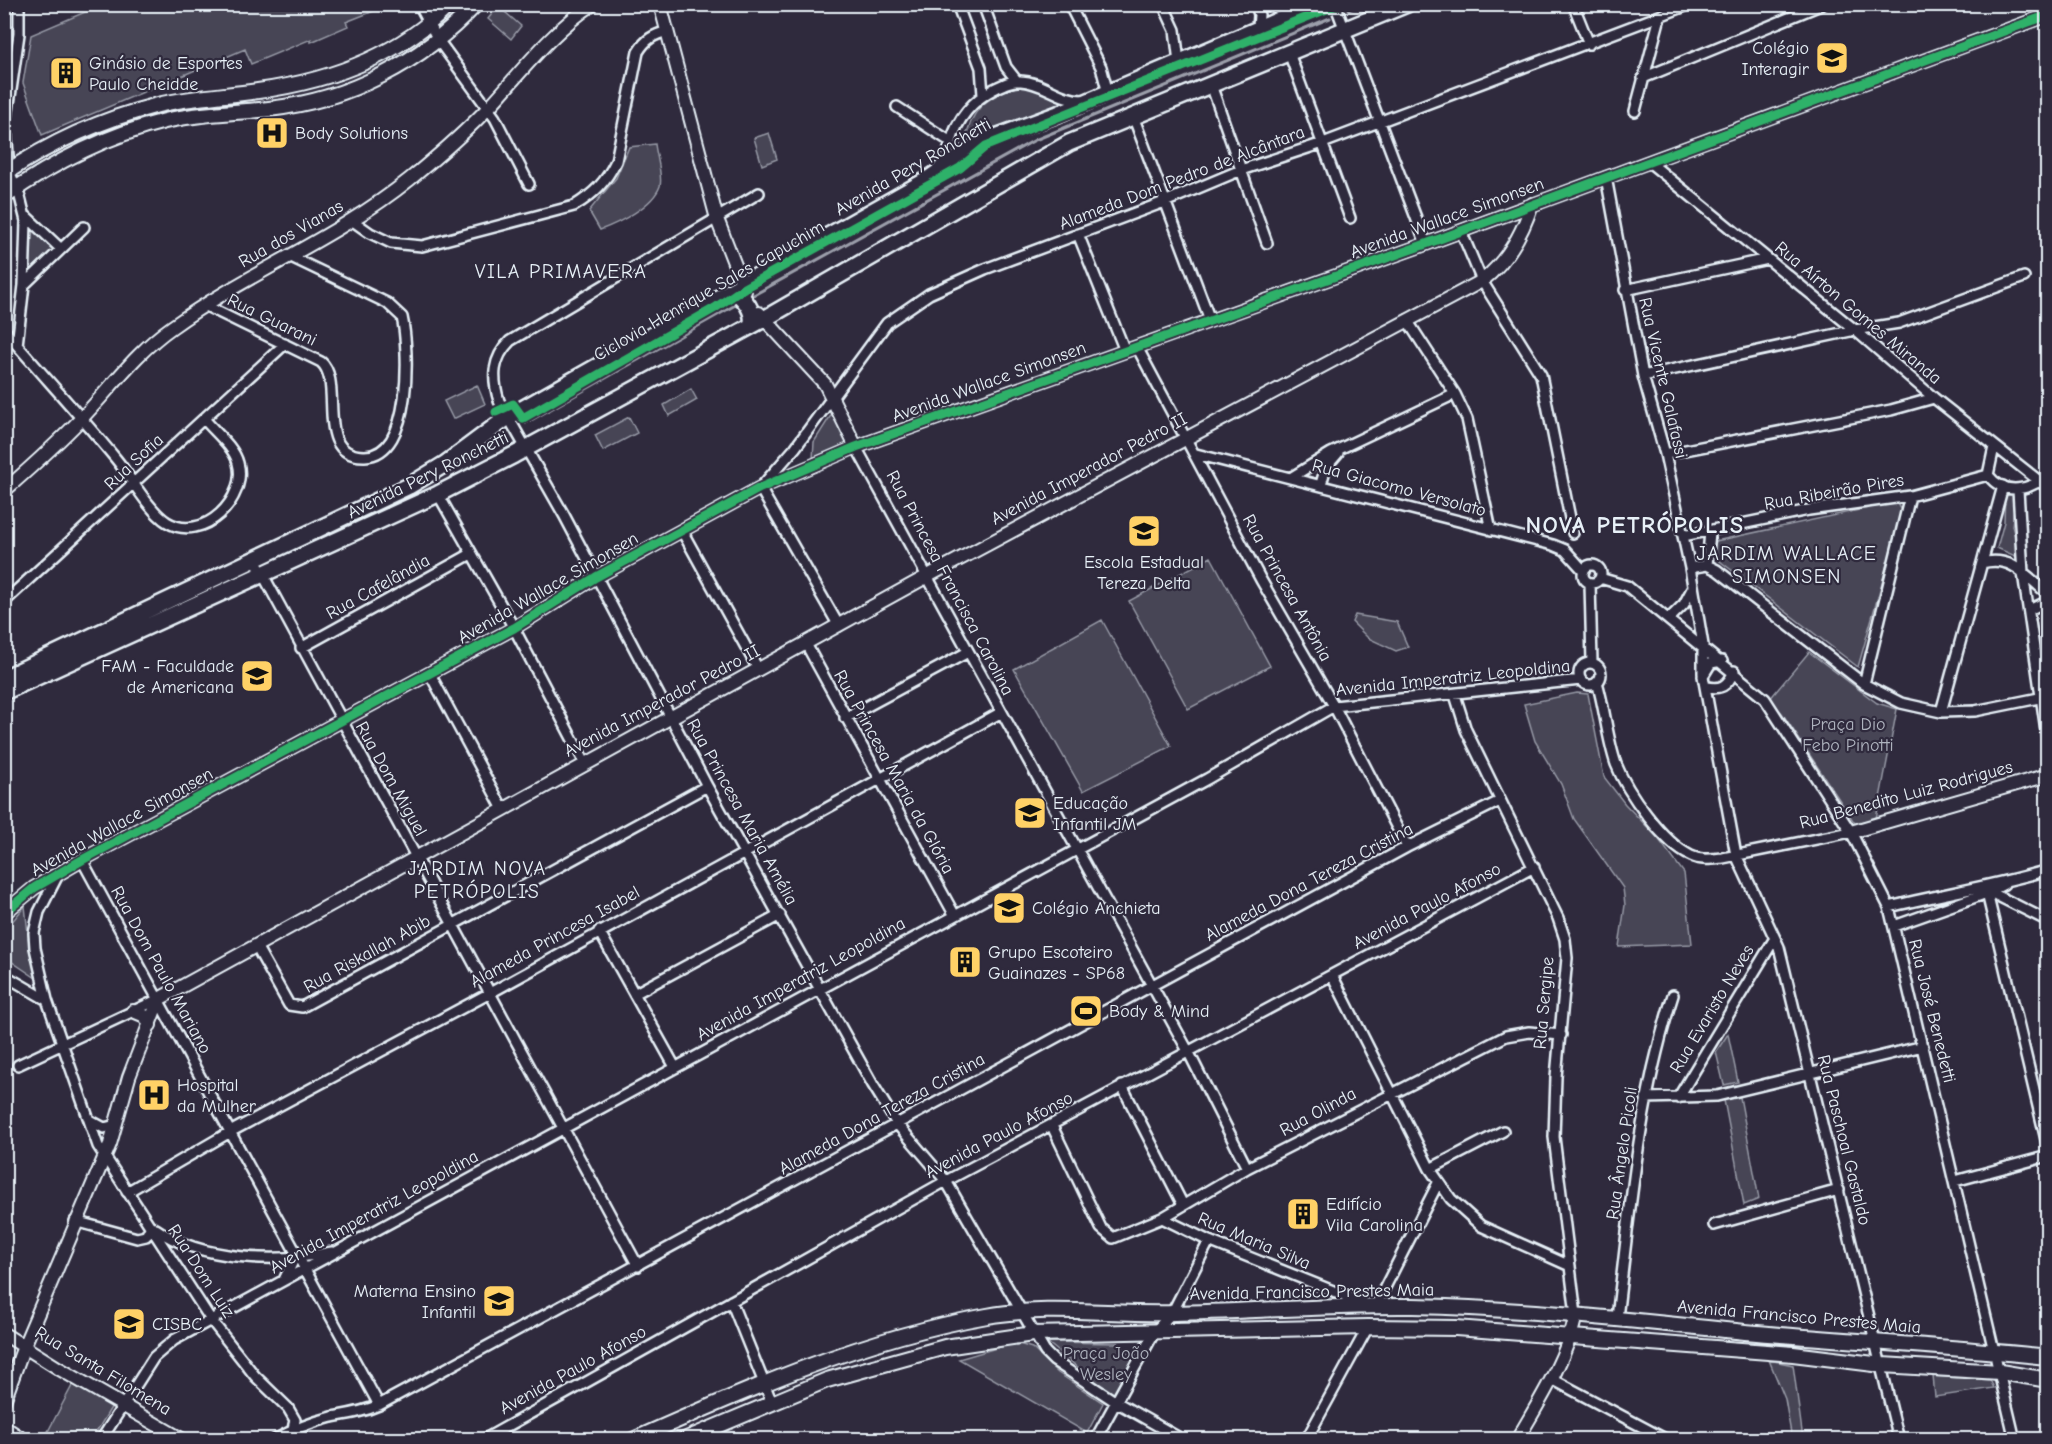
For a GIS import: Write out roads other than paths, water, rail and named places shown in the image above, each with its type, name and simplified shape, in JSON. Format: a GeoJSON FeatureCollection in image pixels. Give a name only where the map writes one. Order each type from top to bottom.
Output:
{"type":"FeatureCollection","features":[{"type":"Feature","properties":{"kind":"main road"},"geometry":{"type":"LineString","coordinates":[[7,173],[98,123],[158,105],[286,87],[338,73],[394,49],[428,24],[450,4]]}},
{"type":"Feature","properties":{"kind":"main road"},"geometry":{"type":"LineString","coordinates":[[4,197],[40,174],[87,149],[164,122],[216,113],[291,106],[344,91],[393,72],[438,40],[476,4]]}},
{"type":"Feature","properties":{"kind":"main road","name":"Avenida Pery Ronchetti"},"geometry":{"type":"LineString","coordinates":[[4,692],[258,567],[409,486],[445,464],[508,417],[740,291],[890,199],[927,180],[982,142],[1103,96],[1317,4]]}},
{"type":"Feature","properties":{"kind":"main road","name":"Avenida Pery Ronchetti"},"geometry":{"type":"LineString","coordinates":[[4,678],[258,567],[438,494],[527,447],[1058,148],[1289,53],[1343,25],[1407,4]]}},
{"type":"Feature","properties":{"kind":"main road"},"geometry":{"type":"LineString","coordinates":[[40,174],[48,162],[94,138],[98,123]]}},
{"type":"Feature","properties":{"kind":"main road"},"geometry":{"type":"LineString","coordinates":[[740,291],[756,317]]}},
{"type":"Feature","properties":{"kind":"main road","name":"Avenida Francisco Prestes Maia"},"geometry":{"type":"LineString","coordinates":[[633,1440],[764,1383],[850,1351],[929,1328],[991,1315],[1021,1312],[1172,1313],[1372,1305],[1617,1318],[1746,1332],[2048,1357]]}},
{"type":"Feature","properties":{"kind":"main road","name":"Avenida Francisco Prestes Maia"},"geometry":{"type":"LineString","coordinates":[[684,1440],[827,1380],[945,1347],[1033,1334],[1368,1327],[1456,1328],[1571,1336],[1882,1365],[2000,1372],[2048,1380]]}},
{"type":"Feature","properties":{"kind":"main road"},"geometry":{"type":"LineString","coordinates":[[4,1428],[22,1440]]}},
{"type":"Feature","properties":{"kind":"street"},"geometry":{"type":"LineString","coordinates":[[17,345],[24,285],[25,215],[16,189],[7,173],[7,115],[18,42],[19,4]]}},
{"type":"Feature","properties":{"kind":"street"},"geometry":{"type":"LineString","coordinates":[[419,4],[438,40],[489,108],[529,184]]}},
{"type":"Feature","properties":{"kind":"street","name":"Rua dos Vianas"},"geometry":{"type":"LineString","coordinates":[[4,491],[81,419],[136,356],[204,305],[352,221],[453,143],[489,108],[579,9],[593,4]]}},
{"type":"Feature","properties":{"kind":"street"},"geometry":{"type":"LineString","coordinates":[[660,4],[717,219],[740,291]]}},
{"type":"Feature","properties":{"kind":"street"},"geometry":{"type":"LineString","coordinates":[[957,4],[981,68],[983,95]]}},
{"type":"Feature","properties":{"kind":"street"},"geometry":{"type":"LineString","coordinates":[[983,4],[1006,67],[1017,81]]}},
{"type":"Feature","properties":{"kind":"street"},"geometry":{"type":"LineString","coordinates":[[1069,4],[1104,73],[1103,96]]}},
{"type":"Feature","properties":{"kind":"street"},"geometry":{"type":"LineString","coordinates":[[1163,4],[1175,30],[1179,62]]}},
{"type":"Feature","properties":{"kind":"street"},"geometry":{"type":"LineString","coordinates":[[1256,4],[1259,15],[1258,29]]}},
{"type":"Feature","properties":{"kind":"street"},"geometry":{"type":"LineString","coordinates":[[1573,4],[1589,44]]}},
{"type":"Feature","properties":{"kind":"street","name":"Alameda Dom Pedro de Alcântara"},"geometry":{"type":"LineString","coordinates":[[760,488],[795,448],[831,396],[887,323],[929,294],[985,269],[1241,171],[1323,143],[1690,4]]}},
{"type":"Feature","properties":{"kind":"street"},"geometry":{"type":"LineString","coordinates":[[1643,78],[1823,4]]}},
{"type":"Feature","properties":{"kind":"street"},"geometry":{"type":"LineString","coordinates":[[1336,6],[1426,244]]}},
{"type":"Feature","properties":{"kind":"street","name":"Avenida Wallace Simonsen"},"geometry":{"type":"LineString","coordinates":[[4,913],[34,888],[82,860],[514,628],[596,577],[760,488],[856,447],[1426,244],[2048,15]]}},
{"type":"Feature","properties":{"kind":"street"},"geometry":{"type":"LineString","coordinates":[[1635,111],[1660,17]]}},
{"type":"Feature","properties":{"kind":"street"},"geometry":{"type":"LineString","coordinates":[[352,221],[370,234],[391,243],[422,246],[574,206],[589,198],[609,176],[616,161],[638,52],[651,36],[668,31]]}},
{"type":"Feature","properties":{"kind":"street"},"geometry":{"type":"LineString","coordinates":[[1289,53],[1350,218]]}},
{"type":"Feature","properties":{"kind":"street","name":"Avenida Pery Ronchetti"},"geometry":{"type":"LineString","coordinates":[[890,199],[945,161],[951,142],[966,112],[983,95],[1017,81],[1040,85],[1072,99],[1103,96]]}},
{"type":"Feature","properties":{"kind":"street"},"geometry":{"type":"LineString","coordinates":[[1211,85],[1267,243]]}},
{"type":"Feature","properties":{"kind":"street"},"geometry":{"type":"LineString","coordinates":[[897,107],[951,142]]}},
{"type":"Feature","properties":{"kind":"street"},"geometry":{"type":"LineString","coordinates":[[1133,116],[1210,320]]}},
{"type":"Feature","properties":{"kind":"street","name":"Rua Aírton Gomes Miranda"},"geometry":{"type":"LineString","coordinates":[[1649,162],[1855,330],[1934,398],[2048,488]]}},
{"type":"Feature","properties":{"kind":"street","name":"Rua Vicente Galafassi"},"geometry":{"type":"LineString","coordinates":[[1605,177],[1643,376],[1665,454],[1694,587],[1702,645],[1704,681],[1736,855]]}},
{"type":"Feature","properties":{"kind":"street","name":"Rua Princesa Maria Amélia"},"geometry":{"type":"LineString","coordinates":[[759,193],[510,342],[496,358],[495,386],[508,417],[527,447],[818,989],[897,1124],[946,1181],[1033,1334],[1054,1361],[1116,1402],[1183,1440]]}},
{"type":"Feature","properties":{"kind":"street","name":"Avenida Imperador Pedro II"},"geometry":{"type":"LineString","coordinates":[[159,999],[415,856],[926,577],[1482,281],[1498,268],[1513,247],[1532,204]]}},
{"type":"Feature","properties":{"kind":"street"},"geometry":{"type":"LineString","coordinates":[[25,215],[61,249]]}},
{"type":"Feature","properties":{"kind":"street"},"geometry":{"type":"LineString","coordinates":[[24,285],[84,227]]}},
{"type":"Feature","properties":{"kind":"street"},"geometry":{"type":"LineString","coordinates":[[1461,231],[1482,281],[1541,375],[1573,533]]}},
{"type":"Feature","properties":{"kind":"street","name":"Rua Princesa Antônia"},"geometry":{"type":"LineString","coordinates":[[1078,234],[1131,349],[1184,439],[1196,454],[1261,580],[1334,706],[1407,847]]}},
{"type":"Feature","properties":{"kind":"street","name":"Rua Guarani"},"geometry":{"type":"LineString","coordinates":[[204,305],[325,365],[329,375],[332,428],[345,450],[355,455],[368,456],[380,452],[389,443],[402,408],[406,383],[402,317],[387,303],[291,257]]}},
{"type":"Feature","properties":{"kind":"street"},"geometry":{"type":"LineString","coordinates":[[1625,290],[1768,259]]}},
{"type":"Feature","properties":{"kind":"street"},"geometry":{"type":"LineString","coordinates":[[1643,376],[1855,330],[1899,323],[2024,277]]}},
{"type":"Feature","properties":{"kind":"street","name":"Rua Princesa Francisca Carolina"},"geometry":{"type":"LineString","coordinates":[[756,317],[825,384],[856,447],[1000,713],[1188,1051],[1247,1168]]}},
{"type":"Feature","properties":{"kind":"street"},"geometry":{"type":"LineString","coordinates":[[1407,320],[1455,394],[1467,419],[1491,530]]}},
{"type":"Feature","properties":{"kind":"street"},"geometry":{"type":"LineString","coordinates":[[4,330],[136,484],[156,511],[171,524],[199,527],[215,521],[234,491],[239,469],[232,452],[205,420]]}},
{"type":"Feature","properties":{"kind":"street","name":"Rua Sofia"},"geometry":{"type":"LineString","coordinates":[[4,602],[136,484],[285,344]]}},
{"type":"Feature","properties":{"kind":"street"},"geometry":{"type":"LineString","coordinates":[[1292,477],[1305,467],[1345,446],[1455,394]]}},
{"type":"Feature","properties":{"kind":"street"},"geometry":{"type":"LineString","coordinates":[[1665,454],[1890,410],[1934,398]]}},
{"type":"Feature","properties":{"kind":"street"},"geometry":{"type":"LineString","coordinates":[[1322,484],[1327,464],[1345,446]]}},
{"type":"Feature","properties":{"kind":"street"},"geometry":{"type":"LineString","coordinates":[[1994,447],[1988,475],[2003,486],[2018,490],[2039,482],[2048,474]]}},
{"type":"Feature","properties":{"kind":"street","name":"Rua Giacomo Versolato"},"geometry":{"type":"LineString","coordinates":[[1196,454],[1322,484],[1560,547],[1584,571]]}},
{"type":"Feature","properties":{"kind":"street"},"geometry":{"type":"LineString","coordinates":[[1210,482],[1212,471],[1224,461]]}},
{"type":"Feature","properties":{"kind":"street","name":"Rua Ribeirão Pires"},"geometry":{"type":"LineString","coordinates":[[1683,536],[1809,510],[1910,496],[1988,475]]}},
{"type":"Feature","properties":{"kind":"street"},"geometry":{"type":"LineString","coordinates":[[1941,712],[2003,486]]}},
{"type":"Feature","properties":{"kind":"street"},"geometry":{"type":"LineString","coordinates":[[760,488],[839,626]]}},
{"type":"Feature","properties":{"kind":"street"},"geometry":{"type":"LineString","coordinates":[[2018,490],[2023,573],[2039,698],[2048,744]]}},
{"type":"Feature","properties":{"kind":"street"},"geometry":{"type":"LineString","coordinates":[[438,494],[514,628],[585,763]]}},
{"type":"Feature","properties":{"kind":"street"},"geometry":{"type":"LineString","coordinates":[[1864,684],[1910,496]]}},
{"type":"Feature","properties":{"kind":"street"},"geometry":{"type":"LineString","coordinates":[[682,531],[758,669]]}},
{"type":"Feature","properties":{"kind":"street"},"geometry":{"type":"LineString","coordinates":[[1707,565],[1710,532]]}},
{"type":"Feature","properties":{"kind":"street","name":"Rua Cafelândia"},"geometry":{"type":"LineString","coordinates":[[301,648],[471,554]]}},
{"type":"Feature","properties":{"kind":"street"},"geometry":{"type":"LineString","coordinates":[[1982,563],[2001,560],[2023,573],[2048,594]]}},
{"type":"Feature","properties":{"kind":"street"},"geometry":{"type":"LineString","coordinates":[[1690,568],[1707,565],[1740,586],[1864,684],[1901,703],[1941,712],[1975,711],[2039,698]]}},
{"type":"Feature","properties":{"kind":"street"},"geometry":{"type":"LineString","coordinates":[[1590,583],[1596,583],[1600,578],[1600,570],[1596,566],[1588,567],[1584,571],[1584,577],[1590,583],[1592,663]]}},
{"type":"Feature","properties":{"kind":"street","name":"Rua Dom Miguel"},"geometry":{"type":"LineString","coordinates":[[258,567],[340,722],[638,1266]]}},
{"type":"Feature","properties":{"kind":"street"},"geometry":{"type":"LineString","coordinates":[[1600,578],[1627,586],[1702,645]]}},
{"type":"Feature","properties":{"kind":"street"},"geometry":{"type":"LineString","coordinates":[[1669,619],[1684,604],[1694,587]]}},
{"type":"Feature","properties":{"kind":"street"},"geometry":{"type":"LineString","coordinates":[[2029,610],[2048,601]]}},
{"type":"Feature","properties":{"kind":"street","name":"Rua Princesa Maria da Glória"},"geometry":{"type":"LineString","coordinates":[[806,644],[954,914]]}},
{"type":"Feature","properties":{"kind":"street","name":"Rua José Benedetti"},"geometry":{"type":"LineString","coordinates":[[1702,645],[1766,699],[1777,713],[1851,832],[1889,907],[2000,1372],[2014,1440]]}},
{"type":"Feature","properties":{"kind":"street"},"geometry":{"type":"LineString","coordinates":[[845,718],[968,652]]}},
{"type":"Feature","properties":{"kind":"street"},"geometry":{"type":"LineString","coordinates":[[1722,661],[1711,663],[1704,681],[1717,689],[1723,687],[1734,671]]}},
{"type":"Feature","properties":{"kind":"street"},"geometry":{"type":"LineString","coordinates":[[1592,663],[1600,669],[1601,676],[1597,682],[1587,684],[1581,680],[1579,673],[1582,666],[1592,663]]}},
{"type":"Feature","properties":{"kind":"street"},"geometry":{"type":"LineString","coordinates":[[430,674],[503,809]]}},
{"type":"Feature","properties":{"kind":"street","name":"Avenida Imperatriz Leopoldina"},"geometry":{"type":"LineString","coordinates":[[101,1440],[162,1350],[211,1320],[954,914],[1207,779],[1334,706],[1581,680]]}},
{"type":"Feature","properties":{"kind":"street","name":"Rua Benedito Luiz Rodrigues"},"geometry":{"type":"LineString","coordinates":[[1597,682],[1616,764],[1624,783],[1638,804],[1672,842],[1689,855],[1711,860],[1851,832],[2048,775]]}},
{"type":"Feature","properties":{"kind":"street","name":"Rua Sergipe"},"geometry":{"type":"LineString","coordinates":[[1455,695],[1466,730],[1534,867],[1565,939],[1567,958],[1554,1137],[1576,1315],[1571,1336],[1552,1380],[1517,1440]]}},
{"type":"Feature","properties":{"kind":"street","name":"Alameda Princesa Isabel"},"geometry":{"type":"LineString","coordinates":[[127,1192],[230,1132],[490,993],[599,931],[1000,713]]}},
{"type":"Feature","properties":{"kind":"street","name":"Rua Riskallah Abib"},"geometry":{"type":"LineString","coordinates":[[256,946],[286,1000],[294,1008],[303,1007],[707,786]]}},
{"type":"Feature","properties":{"kind":"street","name":"Alameda Dona Tereza Cristina"},"geometry":{"type":"LineString","coordinates":[[274,1440],[293,1429],[332,1417],[362,1413],[379,1405],[1407,847],[1500,801]]}},
{"type":"Feature","properties":{"kind":"street","name":"Rua Paschoal Gastaldo"},"geometry":{"type":"LineString","coordinates":[[1736,855],[1775,938],[1877,1342],[1899,1440]]}},
{"type":"Feature","properties":{"kind":"street","name":"Rua Dom Paulo Mariano"},"geometry":{"type":"LineString","coordinates":[[82,860],[379,1405]]}},
{"type":"Feature","properties":{"kind":"street","name":"Avenida Paulo Afonso"},"geometry":{"type":"LineString","coordinates":[[483,1440],[946,1181],[1534,867]]}},
{"type":"Feature","properties":{"kind":"street"},"geometry":{"type":"LineString","coordinates":[[1889,907],[1985,888],[2048,870]]}},
{"type":"Feature","properties":{"kind":"street","name":"Rua Dom Luiz"},"geometry":{"type":"LineString","coordinates":[[59,873],[39,912],[34,933],[35,948],[47,1000],[104,1158],[152,1226],[211,1320],[255,1376],[288,1408],[295,1420],[293,1429]]}},
{"type":"Feature","properties":{"kind":"street"},"geometry":{"type":"LineString","coordinates":[[1985,888],[2048,921]]}},
{"type":"Feature","properties":{"kind":"street"},"geometry":{"type":"LineString","coordinates":[[1894,926],[1985,888]]}},
{"type":"Feature","properties":{"kind":"street"},"geometry":{"type":"LineString","coordinates":[[1985,888],[2044,1117],[2047,1145]]}},
{"type":"Feature","properties":{"kind":"street"},"geometry":{"type":"LineString","coordinates":[[634,994],[780,915]]}},
{"type":"Feature","properties":{"kind":"street"},"geometry":{"type":"LineString","coordinates":[[599,931],[675,1067]]}},
{"type":"Feature","properties":{"kind":"street","name":"Rua Evaristo Neves"},"geometry":{"type":"LineString","coordinates":[[1678,1098],[1775,938]]}},
{"type":"Feature","properties":{"kind":"street"},"geometry":{"type":"LineString","coordinates":[[4,975],[47,1000]]}},
{"type":"Feature","properties":{"kind":"street"},"geometry":{"type":"LineString","coordinates":[[1332,975],[1438,1183],[1466,1215],[1481,1226],[1570,1266]]}},
{"type":"Feature","properties":{"kind":"street","name":"Rua Ângelo Picoli"},"geometry":{"type":"LineString","coordinates":[[1617,1318],[1646,1098],[1659,1038],[1673,995]]}},
{"type":"Feature","properties":{"kind":"street"},"geometry":{"type":"LineString","coordinates":[[18,1065],[159,999]]}},
{"type":"Feature","properties":{"kind":"street"},"geometry":{"type":"LineString","coordinates":[[4,1401],[75,1221],[104,1158],[129,1077],[159,999]]}},
{"type":"Feature","properties":{"kind":"street"},"geometry":{"type":"LineString","coordinates":[[133,1011],[144,1016],[150,1025]]}},
{"type":"Feature","properties":{"kind":"street","name":"Rua Olinda"},"geometry":{"type":"LineString","coordinates":[[1052,1126],[1101,1228],[1113,1238],[1162,1218],[1247,1168],[1392,1092],[1512,1033],[1560,1035]]}},
{"type":"Feature","properties":{"kind":"street"},"geometry":{"type":"LineString","coordinates":[[1646,1098],[1718,1096],[1923,1046]]}},
{"type":"Feature","properties":{"kind":"street"},"geometry":{"type":"LineString","coordinates":[[1122,1086],[1183,1205]]}},
{"type":"Feature","properties":{"kind":"street"},"geometry":{"type":"LineString","coordinates":[[91,1121],[104,1128],[116,1125]]}},
{"type":"Feature","properties":{"kind":"street"},"geometry":{"type":"LineString","coordinates":[[1430,1169],[1503,1131]]}},
{"type":"Feature","properties":{"kind":"street"},"geometry":{"type":"LineString","coordinates":[[1955,1181],[2048,1156]]}},
{"type":"Feature","properties":{"kind":"street"},"geometry":{"type":"LineString","coordinates":[[1372,1305],[1438,1183]]}},
{"type":"Feature","properties":{"kind":"street"},"geometry":{"type":"LineString","coordinates":[[1714,1225],[1839,1190]]}},
{"type":"Feature","properties":{"kind":"street","name":"Rua Maria Silva"},"geometry":{"type":"LineString","coordinates":[[1162,1218],[1209,1241],[1372,1305]]}},
{"type":"Feature","properties":{"kind":"street"},"geometry":{"type":"LineString","coordinates":[[75,1221],[137,1238],[146,1236],[152,1226],[188,1245],[236,1256],[296,1255],[341,1250]]}},
{"type":"Feature","properties":{"kind":"street"},"geometry":{"type":"LineString","coordinates":[[1095,1440],[1155,1331],[1172,1313],[1209,1241]]}},
{"type":"Feature","properties":{"kind":"street"},"geometry":{"type":"LineString","coordinates":[[284,1280],[296,1255]]}},
{"type":"Feature","properties":{"kind":"street"},"geometry":{"type":"LineString","coordinates":[[731,1301],[772,1403]]}},
{"type":"Feature","properties":{"kind":"street"},"geometry":{"type":"LineString","coordinates":[[1306,1440],[1368,1327]]}},
{"type":"Feature","properties":{"kind":"street","name":"Rua Santa Filomena"},"geometry":{"type":"LineString","coordinates":[[4,1334],[122,1406],[183,1440]]}},
{"type":"Feature","properties":{"kind":"street"},"geometry":{"type":"LineString","coordinates":[[1552,1380],[1667,1440]]}},
{"type":"Feature","properties":{"kind":"waterway"},"geometry":{"type":"LineString","coordinates":[[1348,10],[1362,4]]}},
{"type":"Feature","properties":{"kind":"waterway"},"geometry":{"type":"LineString","coordinates":[[750,297],[1035,140],[1330,18]]}},
{"type":"Feature","properties":{"kind":"waterway"},"geometry":{"type":"LineString","coordinates":[[526,423],[739,303]]}},
{"type":"Feature","properties":{"kind":"place","name":"Colégio Interagir"},"geometry":{"type":"Point","coordinates":[1832,58]}},
{"type":"Feature","properties":{"kind":"place","name":"Ginásio de Esportes Paulo Cheidde"},"geometry":{"type":"Point","coordinates":[66,73]}},
{"type":"Feature","properties":{"kind":"place","name":"Body Solutions"},"geometry":{"type":"Point","coordinates":[272,133]}},
{"type":"Feature","properties":{"kind":"place","name":"Escola Estadual Tereza Delta"},"geometry":{"type":"Point","coordinates":[1144,531]}},
{"type":"Feature","properties":{"kind":"place","name":"FAM - Faculdade de Americana"},"geometry":{"type":"Point","coordinates":[257,676]}},
{"type":"Feature","properties":{"kind":"place","name":"Educação Infantil JM"},"geometry":{"type":"Point","coordinates":[1030,813]}},
{"type":"Feature","properties":{"kind":"place","name":"Colégio Anchieta"},"geometry":{"type":"Point","coordinates":[1009,908]}},
{"type":"Feature","properties":{"kind":"place","name":"Grupo Escoteiro Guainazes - SP68"},"geometry":{"type":"Point","coordinates":[965,962]}},
{"type":"Feature","properties":{"kind":"place","name":"Body & Mind"},"geometry":{"type":"Point","coordinates":[1086,1011]}},
{"type":"Feature","properties":{"kind":"place","name":"Hospital da Mulher"},"geometry":{"type":"Point","coordinates":[154,1095]}},
{"type":"Feature","properties":{"kind":"place","name":"Edifício Vila Carolina"},"geometry":{"type":"Point","coordinates":[1303,1214]}},
{"type":"Feature","properties":{"kind":"place","name":"Materna Ensino Infantil"},"geometry":{"type":"Point","coordinates":[499,1301]}},
{"type":"Feature","properties":{"kind":"place","name":"CISBC"},"geometry":{"type":"Point","coordinates":[129,1324]}},
{"type":"Feature","properties":{"kind":"district","name":"VILA PRIMAVERA"},"geometry":{"type":"Point","coordinates":[561,271]}},
{"type":"Feature","properties":{"kind":"district","name":"NOVA PETRÓPOLIS"},"geometry":{"type":"Point","coordinates":[1635,525]}},
{"type":"Feature","properties":{"kind":"district","name":"JARDIM WALLACE SIMONSEN"},"geometry":{"type":"Point","coordinates":[1787,564]}},
{"type":"Feature","properties":{"kind":"district","name":"JARDIM NOVA PETRÓPOLIS"},"geometry":{"type":"Point","coordinates":[477,880]}},
{"type":"Feature","properties":{"kind":"park label","name":"Praça Dio Febo Pinotti"},"geometry":{"type":"Point","coordinates":[1848,734]}},
{"type":"Feature","properties":{"kind":"park label","name":"Praça João Wesley"},"geometry":{"type":"Point","coordinates":[1106,1363]}}]}
